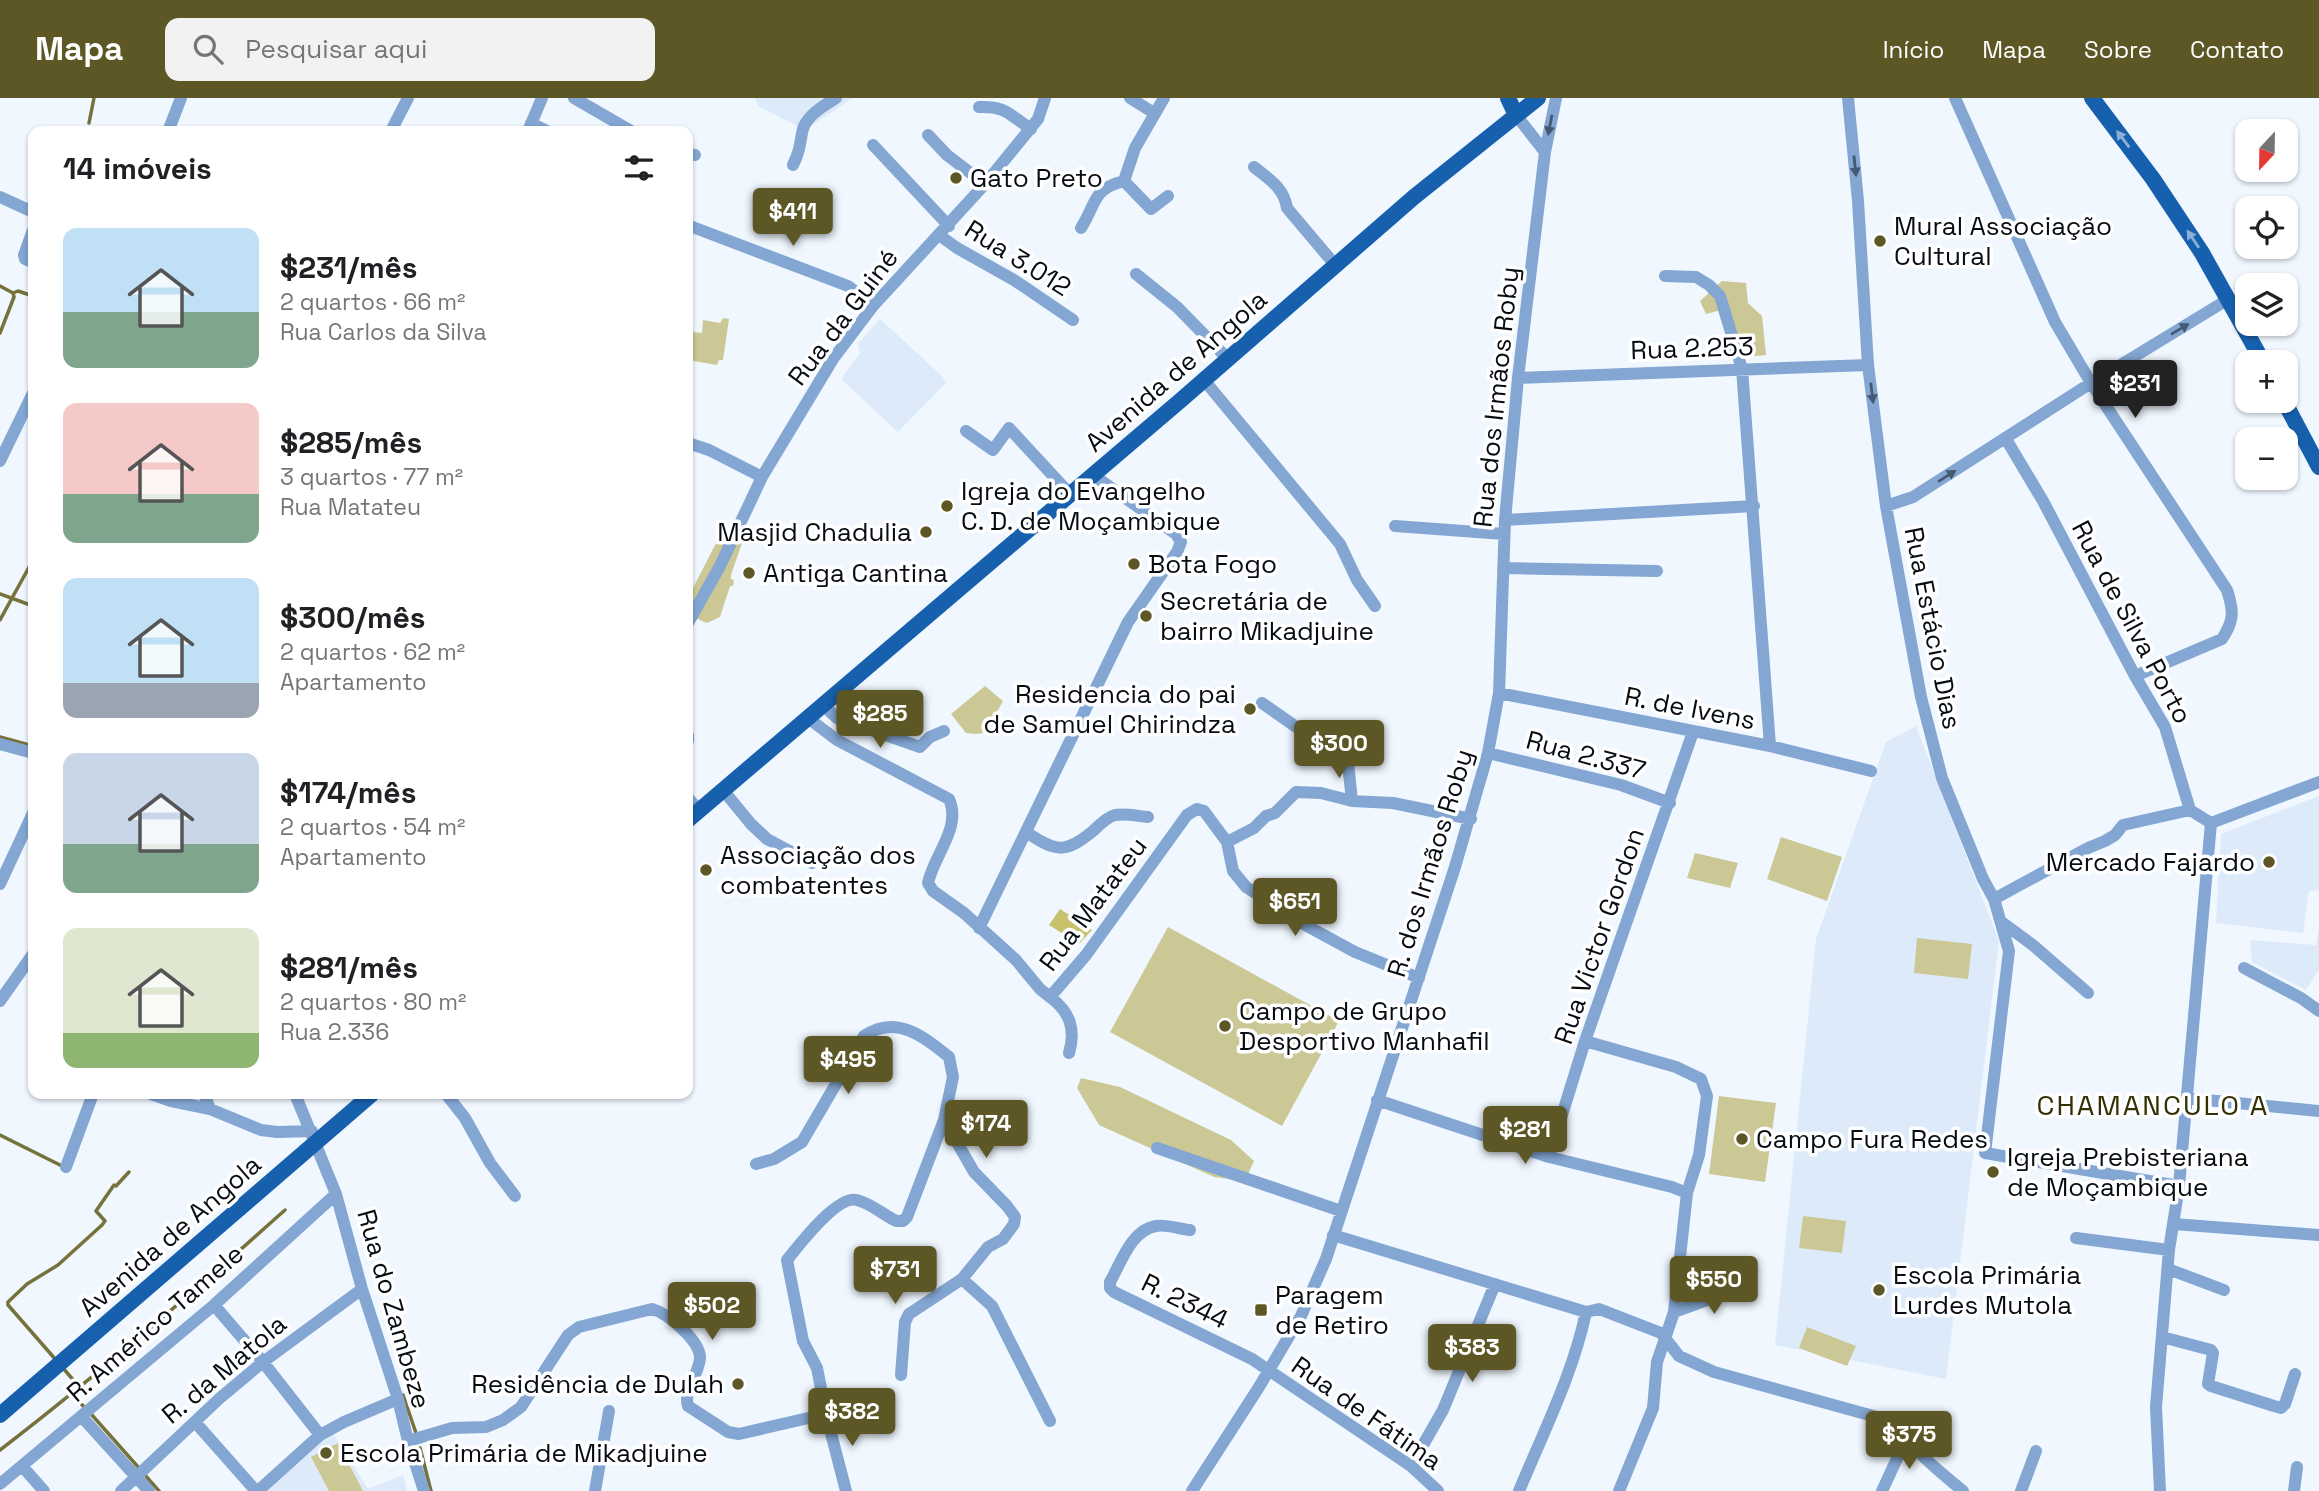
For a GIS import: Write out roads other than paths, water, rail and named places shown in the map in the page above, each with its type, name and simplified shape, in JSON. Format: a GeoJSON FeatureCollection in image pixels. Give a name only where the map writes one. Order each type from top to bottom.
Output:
{"type":"FeatureCollection","features":[{"type":"Feature","properties":{"kind":"main road"},"geometry":{"type":"LineString","coordinates":[[1508,98],[1516,115]]}},
{"type":"Feature","properties":{"kind":"main road","name":"Avenida de Angola"},"geometry":{"type":"LineString","coordinates":[[693,808],[723,790],[1336,266],[1538,98]]}},
{"type":"Feature","properties":{"kind":"main road"},"geometry":{"type":"LineString","coordinates":[[2092,98],[2153,179],[2202,253],[2256,350]]}},
{"type":"Feature","properties":{"kind":"main road"},"geometry":{"type":"LineString","coordinates":[[2290,413],[2319,467]]}},
{"type":"Feature","properties":{"kind":"main road","name":"Avenida de Angola"},"geometry":{"type":"LineString","coordinates":[[0,1415],[314,1136],[365,1099]]}},
{"type":"Feature","properties":{"kind":"street"},"geometry":{"type":"LineString","coordinates":[[170,126],[181,98]]}},
{"type":"Feature","properties":{"kind":"street"},"geometry":{"type":"LineString","coordinates":[[394,126],[408,98]]}},
{"type":"Feature","properties":{"kind":"street"},"geometry":{"type":"LineString","coordinates":[[529,126],[542,98]]}},
{"type":"Feature","properties":{"kind":"street"},"geometry":{"type":"LineString","coordinates":[[573,98],[622,126]]}},
{"type":"Feature","properties":{"kind":"street"},"geometry":{"type":"LineString","coordinates":[[793,164],[808,118],[836,98]]}},
{"type":"Feature","properties":{"kind":"street","name":"Rua da Guiné"},"geometry":{"type":"LineString","coordinates":[[693,603],[720,566],[762,477],[821,376],[873,306],[985,184],[1031,128],[1038,119],[1045,98]]}},
{"type":"Feature","properties":{"kind":"street"},"geometry":{"type":"LineString","coordinates":[[1130,98],[1154,113]]}},
{"type":"Feature","properties":{"kind":"street"},"geometry":{"type":"LineString","coordinates":[[1124,181],[1135,148],[1164,98]]}},
{"type":"Feature","properties":{"kind":"street","name":"Rua dos Irmãos Roby"},"geometry":{"type":"LineString","coordinates":[[1498,698],[1505,527],[1518,378],[1545,152],[1556,98]]}},
{"type":"Feature","properties":{"kind":"street","name":"Rua Estácio Dias"},"geometry":{"type":"LineString","coordinates":[[1848,98],[1858,201],[1868,365],[1886,506],[1921,697],[1942,778],[1983,879],[1994,899],[2009,951],[1984,1153],[2179,1185]]}},
{"type":"Feature","properties":{"kind":"street"},"geometry":{"type":"LineString","coordinates":[[1955,98],[2055,322],[2091,383],[2227,590],[2234,616],[2222,639],[2135,676]]}},
{"type":"Feature","properties":{"kind":"street"},"geometry":{"type":"LineString","coordinates":[[979,107],[996,107],[1010,112],[1031,128]]}},
{"type":"Feature","properties":{"kind":"street"},"geometry":{"type":"LineString","coordinates":[[1516,115],[1545,152]]}},
{"type":"Feature","properties":{"kind":"street"},"geometry":{"type":"LineString","coordinates":[[928,135],[947,155],[985,184]]}},
{"type":"Feature","properties":{"kind":"street","name":"Rua 3.012"},"geometry":{"type":"LineString","coordinates":[[873,145],[957,248],[1014,280],[1073,320]]}},
{"type":"Feature","properties":{"kind":"street"},"geometry":{"type":"LineString","coordinates":[[1254,167],[1279,188],[1285,198],[1286,208],[1336,266]]}},
{"type":"Feature","properties":{"kind":"street"},"geometry":{"type":"LineString","coordinates":[[1124,181],[1151,209],[1168,196]]}},
{"type":"Feature","properties":{"kind":"street"},"geometry":{"type":"LineString","coordinates":[[1081,228],[1101,190],[1108,185],[1124,181]]}},
{"type":"Feature","properties":{"kind":"street"},"geometry":{"type":"LineString","coordinates":[[0,197],[28,210]]}},
{"type":"Feature","properties":{"kind":"street"},"geometry":{"type":"LineString","coordinates":[[693,227],[848,286],[873,306]]}},
{"type":"Feature","properties":{"kind":"street"},"geometry":{"type":"LineString","coordinates":[[28,244],[24,255],[28,260]]}},
{"type":"Feature","properties":{"kind":"street"},"geometry":{"type":"LineString","coordinates":[[1136,274],[1177,307],[1228,359]]}},
{"type":"Feature","properties":{"kind":"street"},"geometry":{"type":"LineString","coordinates":[[1665,276],[1696,277],[1720,296],[1742,369],[1770,746]]}},
{"type":"Feature","properties":{"kind":"street"},"geometry":{"type":"LineString","coordinates":[[1886,506],[1913,497],[2227,300]]}},
{"type":"Feature","properties":{"kind":"street","name":"Rua 2.253"},"geometry":{"type":"LineString","coordinates":[[1518,378],[1868,365]]}},
{"type":"Feature","properties":{"kind":"street"},"geometry":{"type":"LineString","coordinates":[[1204,380],[1340,544],[1357,580],[1375,606]]}},
{"type":"Feature","properties":{"kind":"street"},"geometry":{"type":"LineString","coordinates":[[0,461],[28,403]]}},
{"type":"Feature","properties":{"kind":"street"},"geometry":{"type":"LineString","coordinates":[[966,431],[993,450],[1009,428],[1070,494]]}},
{"type":"Feature","properties":{"kind":"street","name":"Rua de Silva Porto"},"geometry":{"type":"LineString","coordinates":[[2006,439],[2043,501],[2135,676],[2165,727],[2190,810]]}},
{"type":"Feature","properties":{"kind":"street"},"geometry":{"type":"LineString","coordinates":[[693,445],[762,477]]}},
{"type":"Feature","properties":{"kind":"street"},"geometry":{"type":"LineString","coordinates":[[979,928],[1128,622],[1177,552],[1181,542],[1176,534],[1093,475]]}},
{"type":"Feature","properties":{"kind":"street"},"geometry":{"type":"LineString","coordinates":[[1395,526],[1505,527],[1754,506]]}},
{"type":"Feature","properties":{"kind":"street"},"geometry":{"type":"LineString","coordinates":[[1503,568],[1657,572]]}},
{"type":"Feature","properties":{"kind":"street","name":"R. de Ivens"},"geometry":{"type":"LineString","coordinates":[[1498,698],[1770,746],[1871,771]]}},
{"type":"Feature","properties":{"kind":"street","name":"R. dos Irmãos Roby"},"geometry":{"type":"LineString","coordinates":[[1192,1491],[1301,1316],[1325,1259],[1471,818],[1489,753],[1498,698]]}},
{"type":"Feature","properties":{"kind":"street"},"geometry":{"type":"LineString","coordinates":[[1262,703],[1348,763]]}},
{"type":"Feature","properties":{"kind":"street"},"geometry":{"type":"LineString","coordinates":[[823,705],[837,718],[920,747],[930,737],[944,731]]}},
{"type":"Feature","properties":{"kind":"street","name":"Rua Matateu"},"geometry":{"type":"LineString","coordinates":[[808,718],[837,740],[949,799],[954,808],[950,831],[928,883],[933,891],[964,913],[1016,960],[1050,997],[1086,956],[1187,815],[1197,809],[1204,811],[1227,842]]}},
{"type":"Feature","properties":{"kind":"street","name":"Rua Victor Gordon"},"geometry":{"type":"LineString","coordinates":[[1549,1157],[1585,1041],[1693,732]]}},
{"type":"Feature","properties":{"kind":"street"},"geometry":{"type":"LineString","coordinates":[[1352,801],[1348,763],[1357,740]]}},
{"type":"Feature","properties":{"kind":"street"},"geometry":{"type":"LineString","coordinates":[[0,744],[28,752]]}},
{"type":"Feature","properties":{"kind":"street","name":"Rua 2.337"},"geometry":{"type":"LineString","coordinates":[[1489,753],[1621,785],[1670,803]]}},
{"type":"Feature","properties":{"kind":"street"},"geometry":{"type":"LineString","coordinates":[[2211,823],[2319,782]]}},
{"type":"Feature","properties":{"kind":"street"},"geometry":{"type":"LineString","coordinates":[[723,790],[767,839],[811,863]]}},
{"type":"Feature","properties":{"kind":"street"},"geometry":{"type":"LineString","coordinates":[[1419,978],[1355,952],[1307,926],[1246,887],[1233,871],[1227,842],[1275,813],[1296,792],[1321,793],[1352,801],[1393,803],[1471,818]]}},
{"type":"Feature","properties":{"kind":"street"},"geometry":{"type":"LineString","coordinates":[[1994,899],[2088,848],[2105,842],[2127,823],[2190,810],[2211,823]]}},
{"type":"Feature","properties":{"kind":"street"},"geometry":{"type":"LineString","coordinates":[[1026,832],[1052,849],[1066,848],[1112,816],[1127,814],[1147,817]]}},
{"type":"Feature","properties":{"kind":"street"},"geometry":{"type":"LineString","coordinates":[[2160,1491],[2156,1407],[2211,823]]}},
{"type":"Feature","properties":{"kind":"street"},"geometry":{"type":"LineString","coordinates":[[0,884],[28,824]]}},
{"type":"Feature","properties":{"kind":"street"},"geometry":{"type":"LineString","coordinates":[[2003,923],[2088,993]]}},
{"type":"Feature","properties":{"kind":"street"},"geometry":{"type":"LineString","coordinates":[[0,1000],[28,961]]}},
{"type":"Feature","properties":{"kind":"street"},"geometry":{"type":"LineString","coordinates":[[2244,968],[2319,1010]]}},
{"type":"Feature","properties":{"kind":"street"},"geometry":{"type":"LineString","coordinates":[[1050,997],[1060,1004],[1073,1025],[1073,1041],[1069,1053]]}},
{"type":"Feature","properties":{"kind":"street"},"geometry":{"type":"LineString","coordinates":[[756,1164],[774,1159],[802,1142],[864,1036],[877,1027],[894,1026],[924,1037],[949,1057],[953,1077],[944,1120],[908,1217],[903,1221],[896,1221],[853,1199],[833,1207],[787,1263],[803,1341],[817,1368],[846,1491]]}},
{"type":"Feature","properties":{"kind":"street"},"geometry":{"type":"LineString","coordinates":[[1585,1041],[1676,1067],[1701,1079],[1707,1096],[1699,1155],[1687,1194],[1674,1312],[1657,1362],[1653,1408],[1619,1491]]}},
{"type":"Feature","properties":{"kind":"street"},"geometry":{"type":"LineString","coordinates":[[2186,1098],[2319,1111]]}},
{"type":"Feature","properties":{"kind":"street"},"geometry":{"type":"LineString","coordinates":[[66,1167],[91,1099]]}},
{"type":"Feature","properties":{"kind":"street"},"geometry":{"type":"LineString","coordinates":[[165,1099],[210,1109],[261,1130],[314,1136]]}},
{"type":"Feature","properties":{"kind":"street"},"geometry":{"type":"LineString","coordinates":[[206,1099],[210,1109]]}},
{"type":"Feature","properties":{"kind":"street","name":"Rua do Zambeze"},"geometry":{"type":"LineString","coordinates":[[297,1099],[337,1194],[362,1289],[398,1399],[424,1491]]}},
{"type":"Feature","properties":{"kind":"street"},"geometry":{"type":"LineString","coordinates":[[450,1099],[465,1118],[490,1163],[515,1196]]}},
{"type":"Feature","properties":{"kind":"street"},"geometry":{"type":"LineString","coordinates":[[1377,1100],[1549,1157],[1672,1187],[1687,1194]]}},
{"type":"Feature","properties":{"kind":"street"},"geometry":{"type":"LineString","coordinates":[[901,1375],[903,1333],[909,1314],[962,1279],[988,1247],[1003,1239],[1013,1229],[1015,1217],[974,1172],[944,1120]]}},
{"type":"Feature","properties":{"kind":"street"},"geometry":{"type":"LineString","coordinates":[[1157,1148],[1341,1211]]}},
{"type":"Feature","properties":{"kind":"street","name":"R. Américo Tamele"},"geometry":{"type":"LineString","coordinates":[[0,1484],[214,1305],[337,1194]]}},
{"type":"Feature","properties":{"kind":"street"},"geometry":{"type":"LineString","coordinates":[[2174,1224],[2319,1235]]}},
{"type":"Feature","properties":{"kind":"street","name":"R. 2344"},"geometry":{"type":"LineString","coordinates":[[1190,1230],[1157,1226],[1144,1231],[1132,1241],[1110,1282],[1110,1288],[1252,1359],[1269,1371]]}},
{"type":"Feature","properties":{"kind":"street"},"geometry":{"type":"LineString","coordinates":[[1333,1235],[1586,1312],[1600,1309],[1661,1333],[1679,1356],[1714,1372],[1882,1417],[1900,1425],[1920,1454],[1963,1491]]}},
{"type":"Feature","properties":{"kind":"street"},"geometry":{"type":"LineString","coordinates":[[2076,1237],[2169,1250]]}},
{"type":"Feature","properties":{"kind":"street"},"geometry":{"type":"LineString","coordinates":[[2168,1269],[2224,1290]]}},
{"type":"Feature","properties":{"kind":"street"},"geometry":{"type":"LineString","coordinates":[[962,1279],[992,1306],[1049,1421]]}},
{"type":"Feature","properties":{"kind":"street"},"geometry":{"type":"LineString","coordinates":[[1411,1466],[1443,1410],[1495,1284]]}},
{"type":"Feature","properties":{"kind":"street"},"geometry":{"type":"LineString","coordinates":[[1674,1312],[1742,1287]]}},
{"type":"Feature","properties":{"kind":"street","name":"R. da Matola"},"geometry":{"type":"LineString","coordinates":[[121,1491],[263,1362],[362,1289]]}},
{"type":"Feature","properties":{"kind":"street"},"geometry":{"type":"LineString","coordinates":[[214,1305],[320,1435]]}},
{"type":"Feature","properties":{"kind":"street"},"geometry":{"type":"LineString","coordinates":[[408,1441],[452,1428],[486,1427],[503,1420],[521,1406],[568,1335],[579,1327],[652,1309],[659,1311],[685,1331],[698,1351],[698,1365],[687,1397],[688,1406],[728,1432],[739,1434],[826,1414]]}},
{"type":"Feature","properties":{"kind":"street"},"geometry":{"type":"LineString","coordinates":[[1519,1491],[1580,1339],[1586,1312]]}},
{"type":"Feature","properties":{"kind":"street"},"geometry":{"type":"LineString","coordinates":[[2162,1337],[2211,1350],[2213,1353],[2208,1384],[2211,1387],[2281,1408],[2285,1405],[2295,1374]]}},
{"type":"Feature","properties":{"kind":"street","name":"Rua de Fátima"},"geometry":{"type":"LineString","coordinates":[[1269,1371],[1411,1466],[1435,1490]]}},
{"type":"Feature","properties":{"kind":"street"},"geometry":{"type":"LineString","coordinates":[[195,1422],[257,1491],[320,1435],[398,1399]]}},
{"type":"Feature","properties":{"kind":"street"},"geometry":{"type":"LineString","coordinates":[[594,1491],[609,1411]]}},
{"type":"Feature","properties":{"kind":"street"},"geometry":{"type":"LineString","coordinates":[[81,1416],[149,1491]]}},
{"type":"Feature","properties":{"kind":"street"},"geometry":{"type":"LineString","coordinates":[[1882,1491],[1900,1452],[1909,1441]]}},
{"type":"Feature","properties":{"kind":"street"},"geometry":{"type":"LineString","coordinates":[[2021,1491],[2036,1451]]}},
{"type":"Feature","properties":{"kind":"street"},"geometry":{"type":"LineString","coordinates":[[22,1466],[44,1491]]}},
{"type":"Feature","properties":{"kind":"street"},"geometry":{"type":"LineString","coordinates":[[2294,1491],[2297,1467]]}},
{"type":"Feature","properties":{"kind":"waterway"},"geometry":{"type":"LineString","coordinates":[[89,123],[94,98]]}},
{"type":"Feature","properties":{"kind":"waterway"},"geometry":{"type":"LineString","coordinates":[[0,286],[13,293],[18,291],[28,294]]}},
{"type":"Feature","properties":{"kind":"waterway"},"geometry":{"type":"LineString","coordinates":[[0,333],[14,297],[13,293]]}},
{"type":"Feature","properties":{"kind":"waterway"},"geometry":{"type":"LineString","coordinates":[[0,620],[28,569]]}},
{"type":"Feature","properties":{"kind":"waterway"},"geometry":{"type":"LineString","coordinates":[[0,594],[28,604]]}},
{"type":"Feature","properties":{"kind":"waterway"},"geometry":{"type":"LineString","coordinates":[[0,737],[28,745]]}},
{"type":"Feature","properties":{"kind":"waterway"},"geometry":{"type":"LineString","coordinates":[[0,1135],[64,1167]]}},
{"type":"Feature","properties":{"kind":"waterway"},"geometry":{"type":"LineString","coordinates":[[56,1360],[8,1302],[27,1284],[58,1265],[102,1225],[105,1221],[96,1211],[114,1185],[129,1172]]}},
{"type":"Feature","properties":{"kind":"waterway"},"geometry":{"type":"LineString","coordinates":[[0,1450],[145,1333],[285,1210]]}},
{"type":"Feature","properties":{"kind":"waterway"},"geometry":{"type":"LineString","coordinates":[[63,1368],[80,1388]]}},
{"type":"Feature","properties":{"kind":"waterway"},"geometry":{"type":"LineString","coordinates":[[72,1394],[85,1408]]}},
{"type":"Feature","properties":{"kind":"waterway"},"geometry":{"type":"LineString","coordinates":[[403,1395],[416,1433]]}},
{"type":"Feature","properties":{"kind":"waterway"},"geometry":{"type":"LineString","coordinates":[[91,1414],[139,1468]]}},
{"type":"Feature","properties":{"kind":"waterway"},"geometry":{"type":"LineString","coordinates":[[420,1448],[431,1491]]}},
{"type":"Feature","properties":{"kind":"waterway"},"geometry":{"type":"LineString","coordinates":[[144,1474],[159,1491]]}},
{"type":"Feature","properties":{"kind":"place","name":"Gato Preto"},"geometry":{"type":"Point","coordinates":[956,178]}},
{"type":"Feature","properties":{"kind":"place","name":"Mural Associação Cultural"},"geometry":{"type":"Point","coordinates":[1880,241]}},
{"type":"Feature","properties":{"kind":"place","name":"Igreja do Evangelho C. D. de Moçambique"},"geometry":{"type":"Point","coordinates":[947,506]}},
{"type":"Feature","properties":{"kind":"place","name":"Masjid Chadulia"},"geometry":{"type":"Point","coordinates":[926,532]}},
{"type":"Feature","properties":{"kind":"place","name":"Bota Fogo"},"geometry":{"type":"Point","coordinates":[1134,564]}},
{"type":"Feature","properties":{"kind":"place","name":"Antiga Cantina"},"geometry":{"type":"Point","coordinates":[749,573]}},
{"type":"Feature","properties":{"kind":"place","name":"Secretária de bairro Mikadjuine"},"geometry":{"type":"Point","coordinates":[1146,616]}},
{"type":"Feature","properties":{"kind":"place","name":"Residencia do pai de Samuel Chirindza"},"geometry":{"type":"Point","coordinates":[1250,709]}},
{"type":"Feature","properties":{"kind":"place","name":"Mercado Fajardo"},"geometry":{"type":"Point","coordinates":[2269,862]}},
{"type":"Feature","properties":{"kind":"place","name":"Associação dos combatentes"},"geometry":{"type":"Point","coordinates":[706,870]}},
{"type":"Feature","properties":{"kind":"place","name":"Campo de Grupo Desportivo Manhafil"},"geometry":{"type":"Point","coordinates":[1225,1026]}},
{"type":"Feature","properties":{"kind":"place","name":"Campo Fura Redes"},"geometry":{"type":"Point","coordinates":[1742,1139]}},
{"type":"Feature","properties":{"kind":"place","name":"Igreja Prebisteriana de Moçambique"},"geometry":{"type":"Point","coordinates":[1993,1172]}},
{"type":"Feature","properties":{"kind":"place","name":"Escola Primária Lurdes Mutola"},"geometry":{"type":"Point","coordinates":[1879,1290]}},
{"type":"Feature","properties":{"kind":"place","name":"Paragem de Retiro"},"geometry":{"type":"Point","coordinates":[1261,1310]}},
{"type":"Feature","properties":{"kind":"place","name":"Residência de Dulah"},"geometry":{"type":"Point","coordinates":[738,1384]}},
{"type":"Feature","properties":{"kind":"place","name":"Escola Primária de Mikadjuine"},"geometry":{"type":"Point","coordinates":[326,1453]}},
{"type":"Feature","properties":{"kind":"district","name":"CHAMANCULO A"},"geometry":{"type":"Point","coordinates":[2153,1105]}}]}
